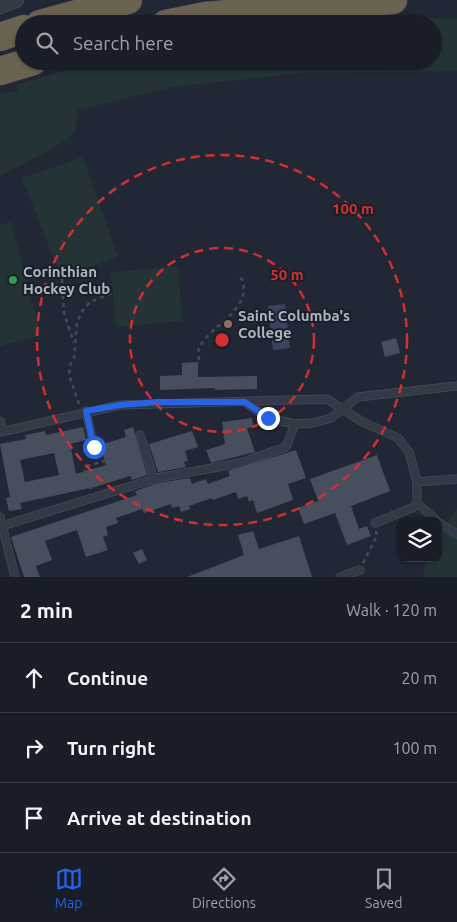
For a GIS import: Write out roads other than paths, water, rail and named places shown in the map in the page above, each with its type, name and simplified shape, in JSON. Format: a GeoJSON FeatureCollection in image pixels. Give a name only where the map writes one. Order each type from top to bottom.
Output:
{"type":"FeatureCollection","features":[{"type":"Feature","properties":{"kind":"highway"},"geometry":{"type":"LineString","coordinates":[[73,15],[128,0]]}},
{"type":"Feature","properties":{"kind":"highway"},"geometry":{"type":"LineString","coordinates":[[217,15],[393,0]]}},
{"type":"Feature","properties":{"kind":"highway"},"geometry":{"type":"LineString","coordinates":[[0,38],[15,32]]}},
{"type":"Feature","properties":{"kind":"highway"},"geometry":{"type":"LineString","coordinates":[[0,71],[15,66]]}},
{"type":"Feature","properties":{"kind":"street"},"geometry":{"type":"LineString","coordinates":[[0,6],[16,0]]}},
{"type":"Feature","properties":{"kind":"lane"},"geometry":{"type":"LineString","coordinates":[[245,402],[268,418],[295,424],[331,418],[358,397],[457,386]]}},
{"type":"Feature","properties":{"kind":"lane"},"geometry":{"type":"LineString","coordinates":[[0,421],[1,431],[120,405],[158,402],[245,402],[327,399],[361,421],[390,433],[405,444],[413,460],[417,482],[417,503],[409,511],[375,522]]}},
{"type":"Feature","properties":{"kind":"lane"},"geometry":{"type":"LineString","coordinates":[[84,412],[94,447]]}},
{"type":"Feature","properties":{"kind":"lane"},"geometry":{"type":"LineString","coordinates":[[15,577],[1,522],[154,479],[240,463],[286,447],[295,424]]}},
{"type":"Feature","properties":{"kind":"lane"},"geometry":{"type":"LineString","coordinates":[[140,436],[154,479]]}},
{"type":"Feature","properties":{"kind":"lane"},"geometry":{"type":"LineString","coordinates":[[417,482],[457,479]]}},
{"type":"Feature","properties":{"kind":"lane"},"geometry":{"type":"LineString","coordinates":[[417,503],[433,517]]}},
{"type":"Feature","properties":{"kind":"lane"},"geometry":{"type":"LineString","coordinates":[[442,524],[457,534]]}},
{"type":"Feature","properties":{"kind":"lane"},"geometry":{"type":"LineString","coordinates":[[340,577],[360,570]]}},
{"type":"Feature","properties":{"kind":"water"},"geometry":{"type":"Polygon","coordinates":[[[285,304],[290,348],[273,350],[268,306],[285,304]]]}},
{"type":"Feature","properties":{"kind":"place","name":"Corinthian Hockey Club"},"geometry":{"type":"Point","coordinates":[13,280]}},
{"type":"Feature","properties":{"kind":"place","name":"Saint Columba's College"},"geometry":{"type":"Point","coordinates":[228,324]}}]}
